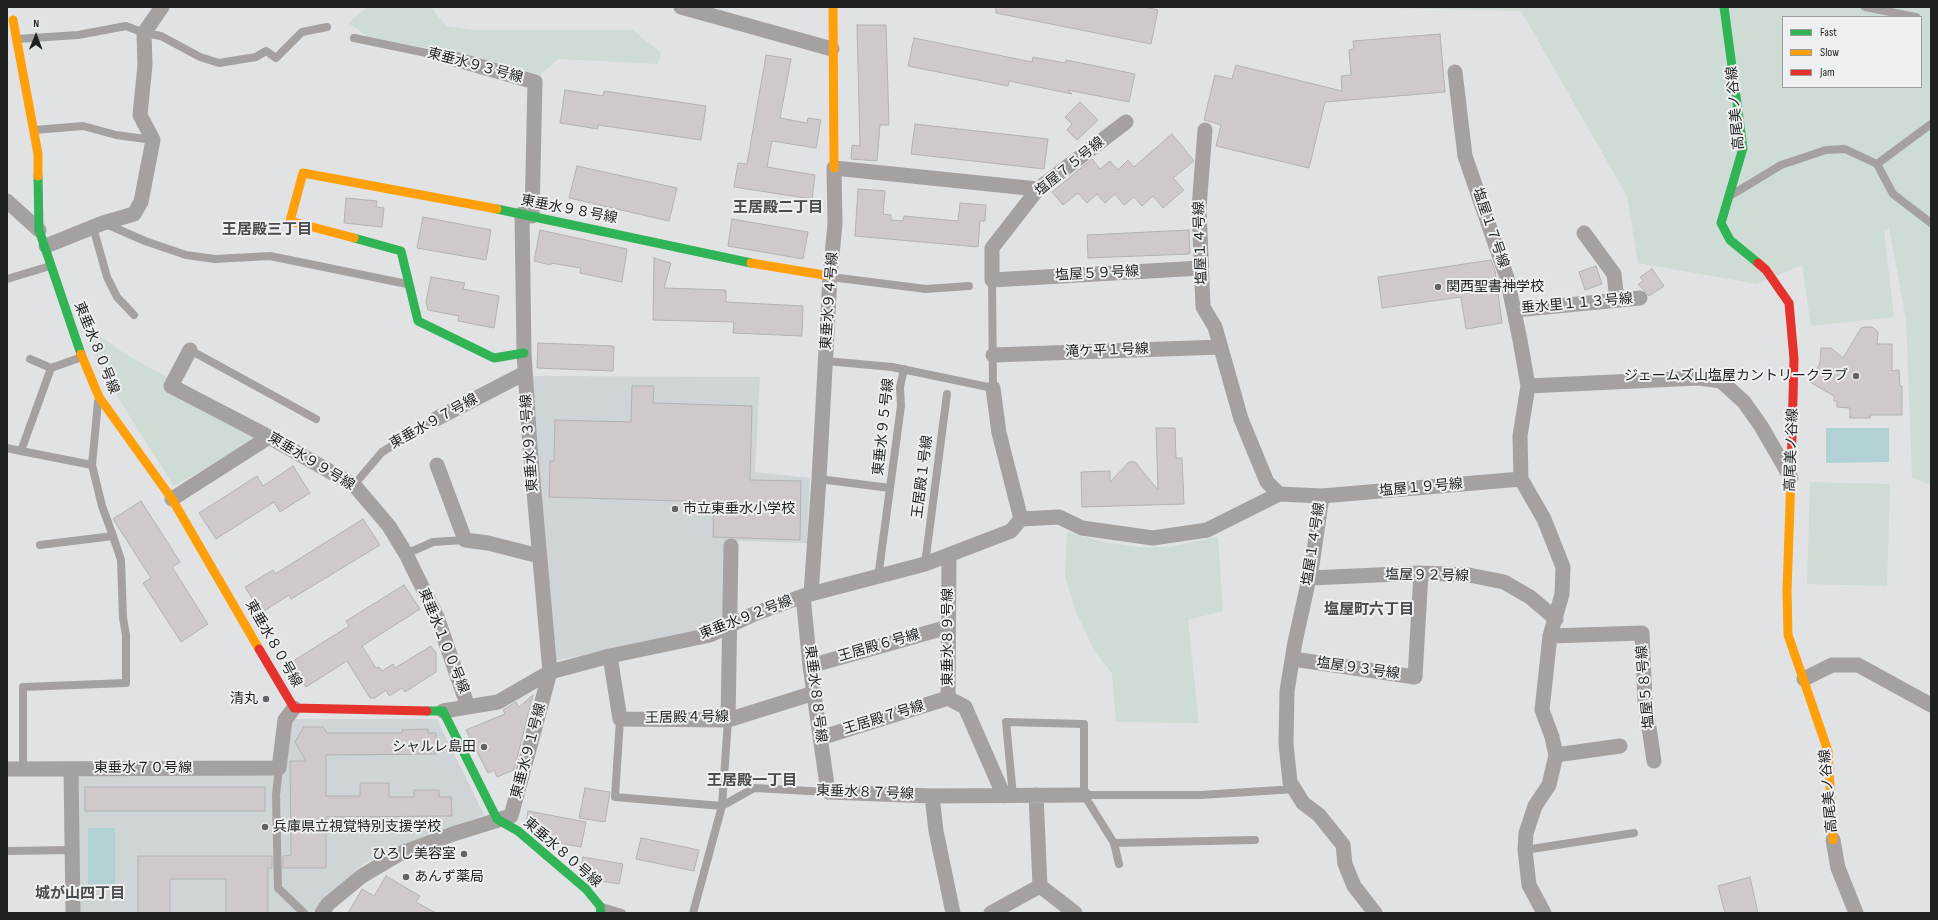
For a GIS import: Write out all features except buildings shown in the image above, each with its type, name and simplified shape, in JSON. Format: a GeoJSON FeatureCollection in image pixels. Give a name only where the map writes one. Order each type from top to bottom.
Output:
{"type":"FeatureCollection","features":[{"type":"Feature","properties":{"kind":"street"},"geometry":{"type":"LineString","coordinates":[[46,246],[98,225],[134,214],[141,202],[153,140],[140,115],[145,65],[144,33],[162,7]]}},
{"type":"Feature","properties":{"kind":"street"},"geometry":{"type":"LineString","coordinates":[[680,7],[713,11],[832,49]]}},
{"type":"Feature","properties":{"kind":"street","name":"東垂水９４号線"},"geometry":{"type":"LineString","coordinates":[[807,595],[819,479],[830,276],[835,224],[832,49],[833,7]]}},
{"type":"Feature","properties":{"kind":"street","name":"高尾美ノ谷線"},"geometry":{"type":"LineString","coordinates":[[1724,7],[1743,148],[1721,223],[1730,240],[1766,270],[1789,303],[1794,359],[1787,591],[1788,635],[1828,751],[1832,840],[1838,868],[1856,913]]}},
{"type":"Feature","properties":{"kind":"street"},"geometry":{"type":"LineString","coordinates":[[20,12],[10,24],[16,39],[38,154],[39,230]]}},
{"type":"Feature","properties":{"kind":"street","name":"東垂水９３号線"},"geometry":{"type":"LineString","coordinates":[[451,58],[535,82],[522,308],[525,373],[539,556],[550,672]]}},
{"type":"Feature","properties":{"kind":"street","name":"塩屋１７号線"},"geometry":{"type":"LineString","coordinates":[[1455,72],[1465,156],[1507,278],[1515,310],[1528,386],[1520,436],[1521,479]]}},
{"type":"Feature","properties":{"kind":"street","name":"塩屋７５号線"},"geometry":{"type":"LineString","coordinates":[[992,280],[992,248],[1038,189],[1126,122]]}},
{"type":"Feature","properties":{"kind":"street","name":"塩屋１４号線"},"geometry":{"type":"LineString","coordinates":[[1205,130],[1199,208],[1203,307],[1215,327],[1241,419],[1267,482],[1279,494],[1322,496],[1310,578],[1292,659],[1287,691],[1286,744],[1290,782],[1303,803],[1319,815],[1343,845],[1345,864],[1354,886],[1375,913]]}},
{"type":"Feature","properties":{"kind":"street"},"geometry":{"type":"LineString","coordinates":[[834,168],[1038,189]]}},
{"type":"Feature","properties":{"kind":"street","name":"東垂水９８号線"},"geometry":{"type":"LineString","coordinates":[[409,284],[401,251],[290,221],[302,173],[527,215],[761,265],[830,276]]}},
{"type":"Feature","properties":{"kind":"street"},"geometry":{"type":"LineString","coordinates":[[7,201],[39,230]]}},
{"type":"Feature","properties":{"kind":"street","name":"東垂水８０号線"},"geometry":{"type":"LineString","coordinates":[[39,230],[46,246],[51,266],[82,357],[99,397],[172,499],[294,708],[443,711]]}},
{"type":"Feature","properties":{"kind":"street"},"geometry":{"type":"LineString","coordinates":[[1584,233],[1614,274],[1617,300]]}},
{"type":"Feature","properties":{"kind":"street","name":"塩屋５９号線"},"geometry":{"type":"LineString","coordinates":[[992,280],[1201,268]]}},
{"type":"Feature","properties":{"kind":"street"},"geometry":{"type":"LineString","coordinates":[[409,284],[418,322],[494,358],[524,353]]}},
{"type":"Feature","properties":{"kind":"street","name":"垂水里１１３号線"},"geometry":{"type":"LineString","coordinates":[[1515,310],[1640,298]]}},
{"type":"Feature","properties":{"kind":"street","name":"滝ケ平１号線"},"geometry":{"type":"LineString","coordinates":[[993,355],[1221,348]]}},
{"type":"Feature","properties":{"kind":"street","name":"東垂水９９号線"},"geometry":{"type":"LineString","coordinates":[[190,350],[171,386],[269,437],[354,485],[389,526],[406,554]]}},
{"type":"Feature","properties":{"kind":"street","name":"東垂水９７号線"},"geometry":{"type":"LineString","coordinates":[[436,419],[525,373]]}},
{"type":"Feature","properties":{"kind":"street"},"geometry":{"type":"LineString","coordinates":[[1528,386],[1699,378],[1721,381],[1744,402],[1761,426],[1791,478]]}},
{"type":"Feature","properties":{"kind":"street"},"geometry":{"type":"LineString","coordinates":[[993,388],[999,434],[1021,518],[1059,517],[1082,528],[1153,538],[1207,530],[1279,494]]}},
{"type":"Feature","properties":{"kind":"street"},"geometry":{"type":"LineString","coordinates":[[172,499],[269,437]]}},
{"type":"Feature","properties":{"kind":"street"},"geometry":{"type":"LineString","coordinates":[[437,465],[465,540],[488,543],[539,556]]}},
{"type":"Feature","properties":{"kind":"street"},"geometry":{"type":"LineString","coordinates":[[1521,479],[1544,519],[1564,567],[1562,594],[1550,636],[1542,710],[1552,737],[1556,755],[1549,785],[1535,806],[1526,833],[1525,850],[1530,886],[1544,913]]}},
{"type":"Feature","properties":{"kind":"street","name":"塩屋１９号線"},"geometry":{"type":"LineString","coordinates":[[1322,496],[1521,479]]}},
{"type":"Feature","properties":{"kind":"street","name":"東垂水９２号線"},"geometry":{"type":"LineString","coordinates":[[443,711],[498,702],[550,672],[610,656],[710,635],[754,614],[807,595],[878,578],[949,556],[1011,531],[1021,518]]}},
{"type":"Feature","properties":{"kind":"street"},"geometry":{"type":"LineString","coordinates":[[728,720],[731,546]]}},
{"type":"Feature","properties":{"kind":"street","name":"東垂水１００号線"},"geometry":{"type":"LineString","coordinates":[[406,554],[436,617],[468,707]]}},
{"type":"Feature","properties":{"kind":"street","name":"東垂水８９号線"},"geometry":{"type":"LineString","coordinates":[[949,556],[948,698],[965,707],[1008,796]]}},
{"type":"Feature","properties":{"kind":"street","name":"塩屋９２号線"},"geometry":{"type":"LineString","coordinates":[[1310,578],[1421,573],[1469,575],[1504,582],[1530,597],[1556,619]]}},
{"type":"Feature","properties":{"kind":"street","name":"塩屋９３号線"},"geometry":{"type":"LineString","coordinates":[[1292,659],[1415,677],[1421,573]]}},
{"type":"Feature","properties":{"kind":"street","name":"東垂水８８号線"},"geometry":{"type":"LineString","coordinates":[[807,595],[810,666],[828,792]]}},
{"type":"Feature","properties":{"kind":"street","name":"王居殿６号線"},"geometry":{"type":"LineString","coordinates":[[810,666],[948,627]]}},
{"type":"Feature","properties":{"kind":"street","name":"塩屋５８号線"},"geometry":{"type":"LineString","coordinates":[[1550,636],[1642,633],[1645,702],[1654,761]]}},
{"type":"Feature","properties":{"kind":"street"},"geometry":{"type":"LineString","coordinates":[[610,656],[620,719]]}},
{"type":"Feature","properties":{"kind":"street"},"geometry":{"type":"LineString","coordinates":[[1804,679],[1832,665],[1858,665],[1931,705]]}},
{"type":"Feature","properties":{"kind":"street","name":"東垂水９１号線"},"geometry":{"type":"LineString","coordinates":[[497,819],[511,816],[550,672]]}},
{"type":"Feature","properties":{"kind":"street","name":"王居殿４号線"},"geometry":{"type":"LineString","coordinates":[[620,719],[728,720],[814,693]]}},
{"type":"Feature","properties":{"kind":"street","name":"王居殿７号線"},"geometry":{"type":"LineString","coordinates":[[820,738],[948,698]]}},
{"type":"Feature","properties":{"kind":"street"},"geometry":{"type":"LineString","coordinates":[[279,768],[285,720],[294,708]]}},
{"type":"Feature","properties":{"kind":"street"},"geometry":{"type":"LineString","coordinates":[[322,913],[328,904],[362,876],[398,854],[497,819],[443,711]]}},
{"type":"Feature","properties":{"kind":"street"},"geometry":{"type":"LineString","coordinates":[[1556,755],[1620,746]]}},
{"type":"Feature","properties":{"kind":"street"},"geometry":{"type":"LineString","coordinates":[[71,768],[73,913]]}},
{"type":"Feature","properties":{"kind":"street","name":"東垂水７０号線"},"geometry":{"type":"LineString","coordinates":[[7,769],[279,768]]}},
{"type":"Feature","properties":{"kind":"street","name":"東垂水８７号線"},"geometry":{"type":"LineString","coordinates":[[828,792],[932,796],[1084,796]]}},
{"type":"Feature","properties":{"kind":"street"},"geometry":{"type":"LineString","coordinates":[[932,796],[936,831],[953,913]]}},
{"type":"Feature","properties":{"kind":"street"},"geometry":{"type":"LineString","coordinates":[[1036,796],[1040,886],[1075,913]]}},
{"type":"Feature","properties":{"kind":"street","name":"東垂水８０号線"},"geometry":{"type":"LineString","coordinates":[[497,819],[518,832],[586,889],[600,909]]}},
{"type":"Feature","properties":{"kind":"street"},"geometry":{"type":"LineString","coordinates":[[991,913],[1040,886]]}},
{"type":"Feature","properties":{"kind":"lane"},"geometry":{"type":"LineString","coordinates":[[1865,7],[1911,16]]}},
{"type":"Feature","properties":{"kind":"lane"},"geometry":{"type":"LineString","coordinates":[[16,39],[78,35],[126,26],[144,33],[161,36],[200,56],[219,63],[256,57],[266,51],[276,58],[302,32],[327,27]]}},
{"type":"Feature","properties":{"kind":"lane","name":"東垂水９３号線"},"geometry":{"type":"LineString","coordinates":[[354,38],[451,58]]}},
{"type":"Feature","properties":{"kind":"lane"},"geometry":{"type":"LineString","coordinates":[[1877,164],[1931,124]]}},
{"type":"Feature","properties":{"kind":"lane"},"geometry":{"type":"LineString","coordinates":[[34,130],[84,126],[116,135],[153,140]]}},
{"type":"Feature","properties":{"kind":"lane"},"geometry":{"type":"LineString","coordinates":[[1728,198],[1781,165],[1826,150],[1845,149],[1877,164],[1893,194],[1931,224]]}},
{"type":"Feature","properties":{"kind":"lane"},"geometry":{"type":"LineString","coordinates":[[134,315],[117,297],[107,277],[98,225],[186,255],[215,260],[270,256],[409,284]]}},
{"type":"Feature","properties":{"kind":"lane"},"geometry":{"type":"LineString","coordinates":[[7,279],[51,266]]}},
{"type":"Feature","properties":{"kind":"lane"},"geometry":{"type":"LineString","coordinates":[[830,276],[926,289],[969,286]]}},
{"type":"Feature","properties":{"kind":"lane"},"geometry":{"type":"LineString","coordinates":[[992,280],[993,388]]}},
{"type":"Feature","properties":{"kind":"lane"},"geometry":{"type":"LineString","coordinates":[[190,350],[316,419]]}},
{"type":"Feature","properties":{"kind":"lane"},"geometry":{"type":"LineString","coordinates":[[30,360],[51,368],[82,357]]}},
{"type":"Feature","properties":{"kind":"lane","name":"東垂水９５号線"},"geometry":{"type":"LineString","coordinates":[[826,360],[904,369],[993,388]]}},
{"type":"Feature","properties":{"kind":"lane"},"geometry":{"type":"LineString","coordinates":[[21,451],[51,368]]}},
{"type":"Feature","properties":{"kind":"lane","name":"東垂水９５号線"},"geometry":{"type":"LineString","coordinates":[[878,578],[901,406],[900,387],[904,369]]}},
{"type":"Feature","properties":{"kind":"lane","name":"王居殿１号線"},"geometry":{"type":"LineString","coordinates":[[925,564],[947,394]]}},
{"type":"Feature","properties":{"kind":"lane"},"geometry":{"type":"LineString","coordinates":[[23,769],[23,687],[126,683],[126,635],[123,618],[122,560],[102,506],[92,465],[99,397]]}},
{"type":"Feature","properties":{"kind":"lane","name":"東垂水９７号線"},"geometry":{"type":"LineString","coordinates":[[354,485],[382,452],[436,419]]}},
{"type":"Feature","properties":{"kind":"lane"},"geometry":{"type":"LineString","coordinates":[[7,448],[92,465]]}},
{"type":"Feature","properties":{"kind":"lane"},"geometry":{"type":"LineString","coordinates":[[819,479],[890,488]]}},
{"type":"Feature","properties":{"kind":"lane"},"geometry":{"type":"LineString","coordinates":[[40,545],[113,536]]}},
{"type":"Feature","properties":{"kind":"lane"},"geometry":{"type":"LineString","coordinates":[[406,554],[433,542],[465,540]]}},
{"type":"Feature","properties":{"kind":"lane"},"geometry":{"type":"LineString","coordinates":[[620,719],[615,797],[722,806]]}},
{"type":"Feature","properties":{"kind":"lane"},"geometry":{"type":"LineString","coordinates":[[693,913],[722,806],[728,720]]}},
{"type":"Feature","properties":{"kind":"lane"},"geometry":{"type":"LineString","coordinates":[[1008,796],[1006,722],[1084,724],[1084,796],[1114,843],[1118,864]]}},
{"type":"Feature","properties":{"kind":"lane"},"geometry":{"type":"LineString","coordinates":[[279,768],[276,795],[278,888],[304,913]]}},
{"type":"Feature","properties":{"kind":"lane","name":"東垂水８７号線"},"geometry":{"type":"LineString","coordinates":[[722,806],[754,788],[828,792]]}},
{"type":"Feature","properties":{"kind":"lane"},"geometry":{"type":"LineString","coordinates":[[1084,796],[1201,795],[1295,789]]}},
{"type":"Feature","properties":{"kind":"lane"},"geometry":{"type":"LineString","coordinates":[[1525,850],[1634,833]]}},
{"type":"Feature","properties":{"kind":"lane"},"geometry":{"type":"LineString","coordinates":[[1114,843],[1255,840]]}},
{"type":"Feature","properties":{"kind":"lane"},"geometry":{"type":"LineString","coordinates":[[7,851],[72,850]]}},
{"type":"Feature","properties":{"kind":"lane"},"geometry":{"type":"LineString","coordinates":[[600,909],[622,913]]}},
{"type":"Feature","properties":{"kind":"shaded area"},"geometry":{"type":"Polygon","coordinates":[[[368,7],[431,7],[446,26],[473,30],[633,30],[661,53],[658,64],[558,59],[540,75],[460,54],[369,37],[348,23],[368,7]]]}},
{"type":"Feature","properties":{"kind":"shaded area"},"geometry":{"type":"Polygon","coordinates":[[[1347,7],[1931,7],[1931,485],[1912,477],[1906,319],[1889,228],[1884,230],[1894,317],[1811,326],[1802,265],[1757,284],[1638,263],[1627,196],[1521,11],[1347,7]]]}},
{"type":"Feature","properties":{"kind":"shaded area"},"geometry":{"type":"Polygon","coordinates":[[[88,327],[125,354],[167,377],[163,387],[255,436],[254,440],[174,486],[115,393],[96,359],[88,327]]]}},
{"type":"Feature","properties":{"kind":"shaded area","name":"市立東垂水小学校"},"geometry":{"type":"Polygon","coordinates":[[[530,376],[760,377],[755,472],[810,478],[807,543],[736,541],[733,613],[702,630],[554,661],[530,376]]]}},
{"type":"Feature","properties":{"kind":"shaded area"},"geometry":{"type":"Polygon","coordinates":[[[1810,482],[1890,484],[1887,586],[1807,584],[1810,482]]]}},
{"type":"Feature","properties":{"kind":"shaded area"},"geometry":{"type":"Polygon","coordinates":[[[1067,532],[1105,542],[1137,547],[1170,547],[1218,537],[1223,611],[1188,620],[1199,723],[1116,722],[1112,674],[1094,650],[1076,612],[1065,577],[1067,532]]]}},
{"type":"Feature","properties":{"kind":"shaded area","name":"兵庫県立視覚特別支援学校"},"geometry":{"type":"Polygon","coordinates":[[[293,719],[437,719],[484,815],[364,863],[312,913],[77,913],[76,773],[284,772],[293,719]]]}},
{"type":"Feature","properties":{"kind":"water"},"geometry":{"type":"Polygon","coordinates":[[[1826,428],[1889,428],[1889,462],[1826,463],[1826,428]]]}},
{"type":"Feature","properties":{"kind":"water"},"geometry":{"type":"Polygon","coordinates":[[[88,828],[115,828],[115,889],[88,889],[88,828]]]}},
{"type":"Feature","properties":{"kind":"traffic: fast"},"geometry":{"type":"LineString","coordinates":[[1724,7],[1743,148],[1721,223],[1730,240],[1758,263]]}},
{"type":"Feature","properties":{"kind":"traffic: fast"},"geometry":{"type":"LineString","coordinates":[[38,176],[39,230],[81,354]]}},
{"type":"Feature","properties":{"kind":"traffic: fast"},"geometry":{"type":"LineString","coordinates":[[497,209],[751,263]]}},
{"type":"Feature","properties":{"kind":"traffic: fast"},"geometry":{"type":"LineString","coordinates":[[354,238],[401,251],[418,321],[494,358],[524,353]]}},
{"type":"Feature","properties":{"kind":"traffic: fast"},"geometry":{"type":"LineString","coordinates":[[427,711],[443,711],[497,819],[518,831],[586,889],[600,906],[601,913]]}},
{"type":"Feature","properties":{"kind":"traffic: slow"},"geometry":{"type":"LineString","coordinates":[[833,7],[834,168]]}},
{"type":"Feature","properties":{"kind":"traffic: slow"},"geometry":{"type":"LineString","coordinates":[[13,20],[38,154],[38,176]]}},
{"type":"Feature","properties":{"kind":"traffic: slow"},"geometry":{"type":"LineString","coordinates":[[354,238],[290,221],[303,173],[497,209]]}},
{"type":"Feature","properties":{"kind":"traffic: slow"},"geometry":{"type":"LineString","coordinates":[[751,263],[830,276]]}},
{"type":"Feature","properties":{"kind":"traffic: slow"},"geometry":{"type":"LineString","coordinates":[[81,354],[99,397],[172,499],[259,649]]}},
{"type":"Feature","properties":{"kind":"traffic: slow"},"geometry":{"type":"LineString","coordinates":[[1791,475],[1787,591],[1788,635],[1828,751],[1833,840]]}},
{"type":"Feature","properties":{"kind":"traffic: jam"},"geometry":{"type":"LineString","coordinates":[[1758,263],[1766,270],[1789,303],[1794,359],[1791,475]]}},
{"type":"Feature","properties":{"kind":"traffic: jam"},"geometry":{"type":"LineString","coordinates":[[259,649],[294,708],[427,711]]}},
{"type":"Feature","properties":{"kind":"place","name":"関西聖書神学校"},"geometry":{"type":"Point","coordinates":[1438,287]}},
{"type":"Feature","properties":{"kind":"place","name":"ジェームズ山塩屋カントリークラブ"},"geometry":{"type":"Point","coordinates":[1856,376]}},
{"type":"Feature","properties":{"kind":"place","name":"市立東垂水小学校"},"geometry":{"type":"Point","coordinates":[675,509]}},
{"type":"Feature","properties":{"kind":"place","name":"清丸"},"geometry":{"type":"Point","coordinates":[266,699]}},
{"type":"Feature","properties":{"kind":"place","name":"シャルレ島田"},"geometry":{"type":"Point","coordinates":[484,747]}},
{"type":"Feature","properties":{"kind":"place","name":"兵庫県立視覚特別支援学校"},"geometry":{"type":"Point","coordinates":[265,827]}},
{"type":"Feature","properties":{"kind":"place","name":"ひろし美容室"},"geometry":{"type":"Point","coordinates":[464,854]}},
{"type":"Feature","properties":{"kind":"place","name":"あんず薬局"},"geometry":{"type":"Point","coordinates":[406,877]}},
{"type":"Feature","properties":{"kind":"district","name":"王居殿二丁目"},"geometry":{"type":"Point","coordinates":[778,208]}},
{"type":"Feature","properties":{"kind":"district","name":"王居殿三丁目"},"geometry":{"type":"Point","coordinates":[267,230]}},
{"type":"Feature","properties":{"kind":"district","name":"塩屋町六丁目"},"geometry":{"type":"Point","coordinates":[1369,610]}},
{"type":"Feature","properties":{"kind":"district","name":"王居殿一丁目"},"geometry":{"type":"Point","coordinates":[752,781]}},
{"type":"Feature","properties":{"kind":"district","name":"城が山四丁目"},"geometry":{"type":"Point","coordinates":[80,894]}}]}
